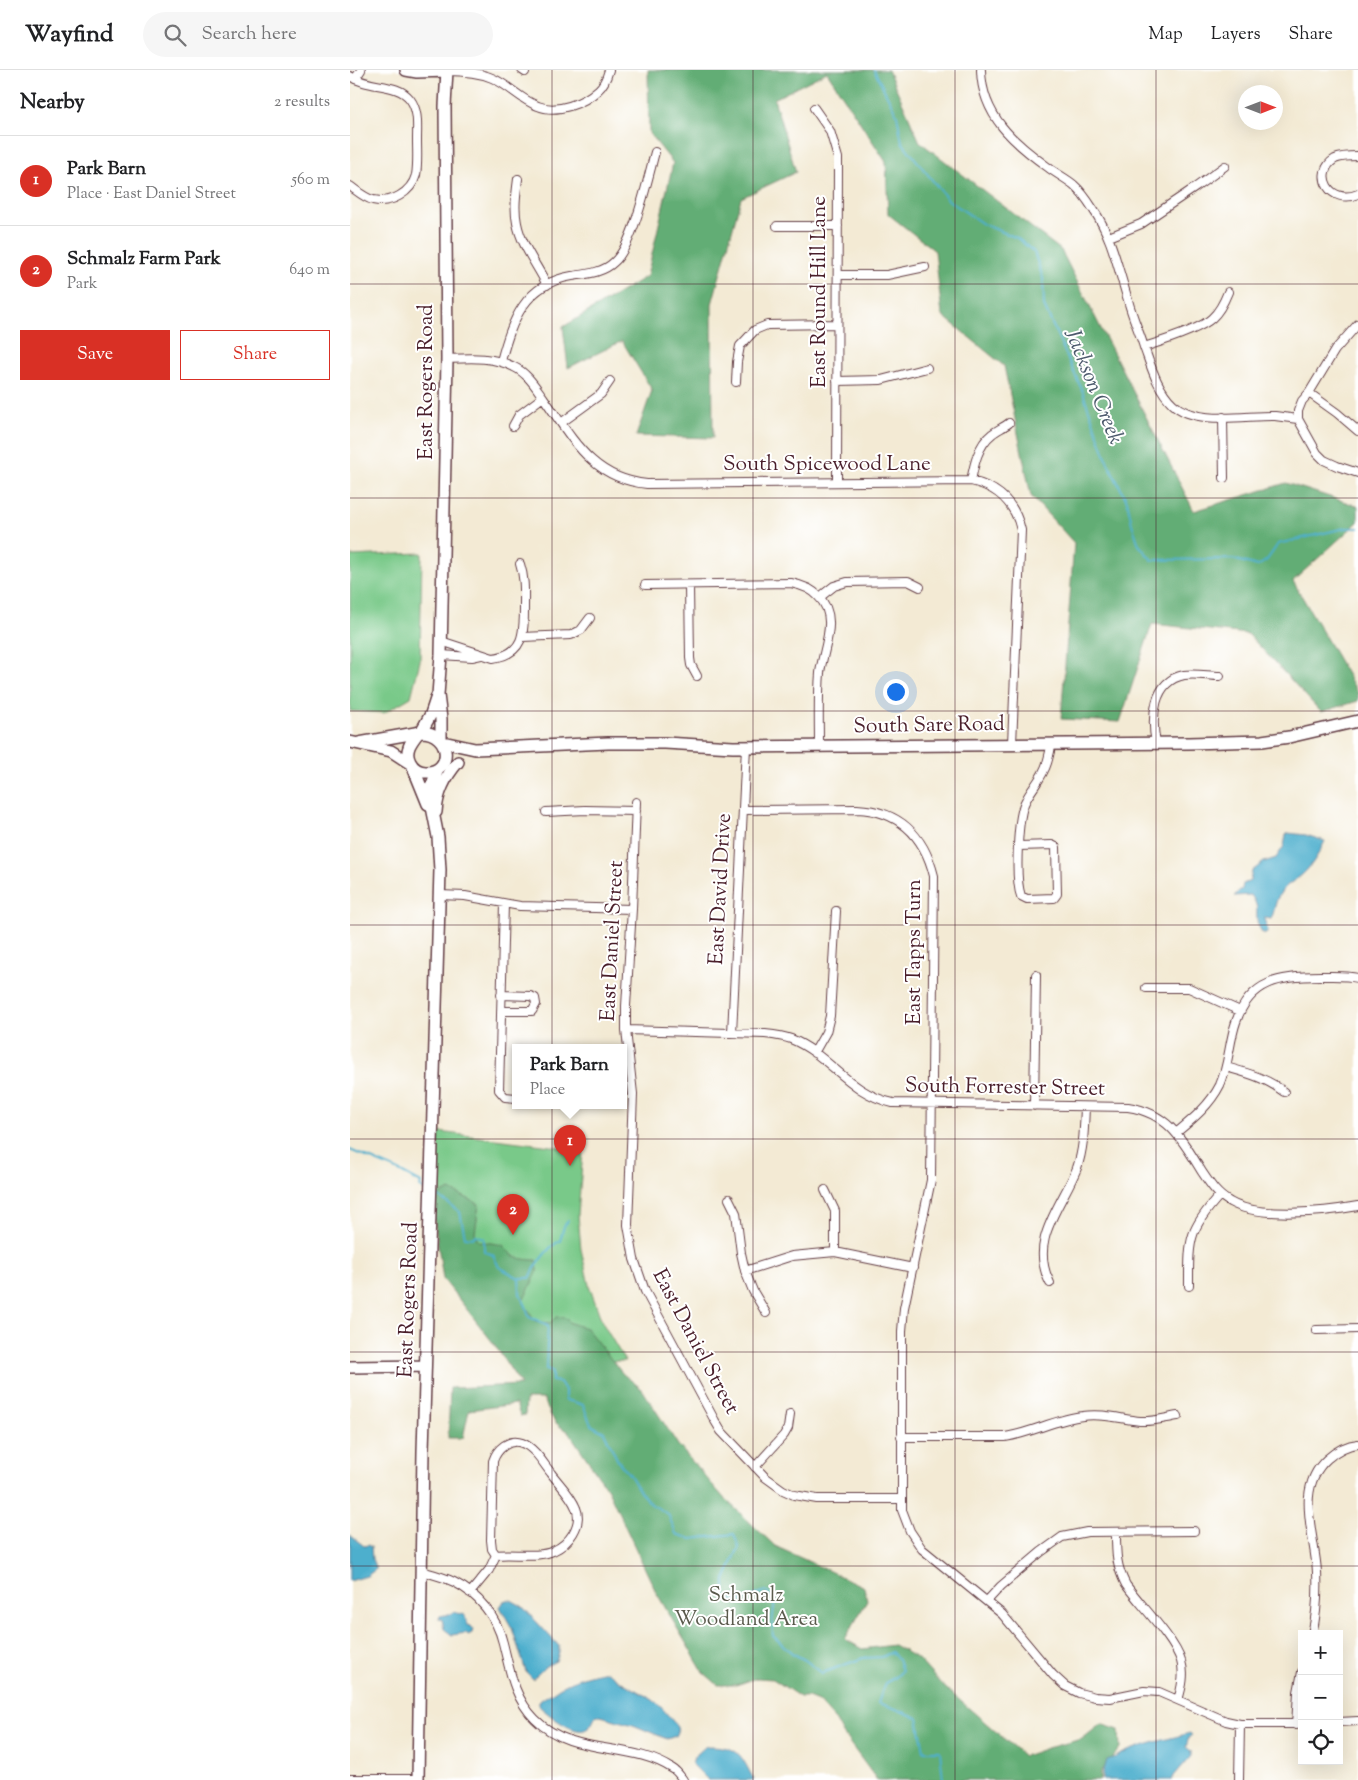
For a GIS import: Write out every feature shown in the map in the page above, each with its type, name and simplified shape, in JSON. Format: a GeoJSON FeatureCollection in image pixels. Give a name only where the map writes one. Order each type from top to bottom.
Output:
{"type":"FeatureCollection","features":[{"type":"Feature","properties":{"kind":"main road"},"geometry":{"type":"LineString","coordinates":[[406,70],[417,72],[447,71]]}},
{"type":"Feature","properties":{"kind":"main road","name":"East Rogers Road"},"geometry":{"type":"LineString","coordinates":[[442,741],[438,695],[441,655],[447,359],[445,106],[447,71]]}},
{"type":"Feature","properties":{"kind":"main road","name":"East Rogers Road"},"geometry":{"type":"LineString","coordinates":[[420,733],[438,695]]}},
{"type":"Feature","properties":{"kind":"main road"},"geometry":{"type":"LineString","coordinates":[[441,719],[450,737],[471,748]]}},
{"type":"Feature","properties":{"kind":"main road","name":"South Sare Road"},"geometry":{"type":"LineString","coordinates":[[442,741],[471,748],[498,748],[617,743],[746,747],[1262,741],[1289,737],[1358,721]]}},
{"type":"Feature","properties":{"kind":"main road"},"geometry":{"type":"LineString","coordinates":[[412,766],[408,758],[408,748],[420,733]]}},
{"type":"Feature","properties":{"kind":"main road"},"geometry":{"type":"LineString","coordinates":[[431,733],[442,741],[446,753],[445,759],[439,767],[433,771],[423,772],[391,751],[355,743],[431,733]]}},
{"type":"Feature","properties":{"kind":"main road","name":"South Sare Road"},"geometry":{"type":"LineString","coordinates":[[439,767],[498,748]]}},
{"type":"Feature","properties":{"kind":"main road"},"geometry":{"type":"LineString","coordinates":[[438,837],[436,810],[439,794],[446,777],[458,762]]}},
{"type":"Feature","properties":{"kind":"main road","name":"East Rogers Road"},"geometry":{"type":"LineString","coordinates":[[412,766],[438,837],[439,895],[431,1216],[425,1366],[418,1779]]}},
{"type":"Feature","properties":{"kind":"main road","name":"East Rogers Road"},"geometry":{"type":"LineString","coordinates":[[434,822],[430,792],[439,767]]}},
{"type":"Feature","properties":{"kind":"main road"},"geometry":{"type":"LineString","coordinates":[[350,1367],[425,1366]]}},
{"type":"Feature","properties":{"kind":"street"},"geometry":{"type":"LineString","coordinates":[[350,186],[371,199],[390,200],[407,190],[414,180],[417,168],[417,123],[413,103],[405,94],[395,89],[371,85],[352,78],[361,70]]}},
{"type":"Feature","properties":{"kind":"street"},"geometry":{"type":"LineString","coordinates":[[491,78],[497,70]]}},
{"type":"Feature","properties":{"kind":"street"},"geometry":{"type":"LineString","coordinates":[[447,71],[473,73],[491,78],[502,83],[530,103],[539,107],[553,109],[575,104],[599,90],[605,82],[609,70]]}},
{"type":"Feature","properties":{"kind":"street"},"geometry":{"type":"LineString","coordinates":[[981,70],[982,86],[988,106],[998,123],[1036,158],[1074,185],[1093,207],[1109,237],[1130,308],[1153,373],[1173,404],[1186,412],[1200,417],[1275,416],[1298,419]]}},
{"type":"Feature","properties":{"kind":"street","name":"East Round Hill Lane"},"geometry":{"type":"LineString","coordinates":[[814,108],[825,122],[836,148],[838,167],[837,482]]}},
{"type":"Feature","properties":{"kind":"street"},"geometry":{"type":"LineString","coordinates":[[501,361],[512,325],[520,310],[531,297],[546,284],[603,269],[620,256],[629,240],[655,152]]}},
{"type":"Feature","properties":{"kind":"street"},"geometry":{"type":"LineString","coordinates":[[1358,156],[1336,158],[1328,165],[1325,176],[1326,187],[1333,194],[1342,197],[1352,197],[1358,194]]}},
{"type":"Feature","properties":{"kind":"street"},"geometry":{"type":"LineString","coordinates":[[1109,237],[1142,224],[1225,166]]}},
{"type":"Feature","properties":{"kind":"street"},"geometry":{"type":"LineString","coordinates":[[518,179],[517,226],[546,284]]}},
{"type":"Feature","properties":{"kind":"street"},"geometry":{"type":"LineString","coordinates":[[777,226],[838,226]]}},
{"type":"Feature","properties":{"kind":"street"},"geometry":{"type":"LineString","coordinates":[[838,276],[887,275],[926,267]]}},
{"type":"Feature","properties":{"kind":"street"},"geometry":{"type":"LineString","coordinates":[[1144,347],[1164,341],[1211,320],[1221,308],[1228,292]]}},
{"type":"Feature","properties":{"kind":"street"},"geometry":{"type":"LineString","coordinates":[[736,382],[740,346],[755,330],[768,325],[837,324]]}},
{"type":"Feature","properties":{"kind":"street"},"geometry":{"type":"LineString","coordinates":[[1358,324],[1335,350],[1309,393],[1302,401],[1298,411],[1298,419],[1304,433],[1321,456],[1331,464],[1358,473]]}},
{"type":"Feature","properties":{"kind":"street","name":"South Spicewood Lane"},"geometry":{"type":"LineString","coordinates":[[447,359],[483,358],[501,361],[515,367],[523,373],[543,397],[584,454],[597,466],[612,475],[634,482],[647,484],[971,481],[987,486],[1005,498],[1017,516],[1021,530],[1012,744]]}},
{"type":"Feature","properties":{"kind":"street"},"geometry":{"type":"LineString","coordinates":[[837,381],[881,380],[927,368]]}},
{"type":"Feature","properties":{"kind":"street"},"geometry":{"type":"LineString","coordinates":[[561,423],[600,394],[610,381]]}},
{"type":"Feature","properties":{"kind":"street"},"geometry":{"type":"LineString","coordinates":[[1309,393],[1338,413],[1358,431]]}},
{"type":"Feature","properties":{"kind":"street"},"geometry":{"type":"LineString","coordinates":[[513,426],[519,415],[543,397]]}},
{"type":"Feature","properties":{"kind":"street"},"geometry":{"type":"LineString","coordinates":[[1275,416],[1298,411]]}},
{"type":"Feature","properties":{"kind":"street"},"geometry":{"type":"LineString","coordinates":[[1223,417],[1224,478]]}},
{"type":"Feature","properties":{"kind":"street"},"geometry":{"type":"LineString","coordinates":[[971,481],[981,447],[988,437],[1009,424]]}},
{"type":"Feature","properties":{"kind":"street"},"geometry":{"type":"LineString","coordinates":[[441,641],[493,658],[507,654],[516,647],[522,637],[524,627],[524,578],[520,564]]}},
{"type":"Feature","properties":{"kind":"street"},"geometry":{"type":"LineString","coordinates":[[820,597],[834,586],[847,582],[908,581],[920,587]]}},
{"type":"Feature","properties":{"kind":"street"},"geometry":{"type":"LineString","coordinates":[[646,585],[790,583],[808,588],[820,597],[828,611],[829,626],[820,673],[819,746]]}},
{"type":"Feature","properties":{"kind":"street"},"geometry":{"type":"LineString","coordinates":[[689,585],[690,658],[691,665],[697,676]]}},
{"type":"Feature","properties":{"kind":"street"},"geometry":{"type":"LineString","coordinates":[[522,637],[571,635],[581,630],[590,618]]}},
{"type":"Feature","properties":{"kind":"street"},"geometry":{"type":"LineString","coordinates":[[441,655],[472,657],[482,655]]}},
{"type":"Feature","properties":{"kind":"street"},"geometry":{"type":"LineString","coordinates":[[1156,743],[1155,708],[1157,698],[1162,689],[1179,676],[1187,674],[1220,676]]}},
{"type":"Feature","properties":{"kind":"street"},"geometry":{"type":"LineString","coordinates":[[1019,846],[1052,845],[1056,847],[1057,894],[1054,898],[1028,899],[1021,896],[1018,889],[1019,846],[1022,810],[1047,764],[1052,744]]}},
{"type":"Feature","properties":{"kind":"street","name":"East David Drive"},"geometry":{"type":"LineString","coordinates":[[732,1033],[746,747]]}},
{"type":"Feature","properties":{"kind":"street","name":"East Daniel Street"},"geometry":{"type":"LineString","coordinates":[[636,802],[626,1030],[633,1094],[628,1225],[630,1243],[638,1274],[653,1307],[715,1421],[722,1431],[769,1480],[783,1490],[805,1498],[902,1500]]}},
{"type":"Feature","properties":{"kind":"street"},"geometry":{"type":"LineString","coordinates":[[546,812],[585,810],[636,811]]}},
{"type":"Feature","properties":{"kind":"street","name":"East Tapps Turn"},"geometry":{"type":"LineString","coordinates":[[742,810],[872,810],[904,824],[913,833],[926,851],[934,876],[930,1180],[902,1321],[902,1500],[904,1515],[910,1531],[918,1544],[930,1557],[988,1601],[1002,1614],[1052,1675],[1071,1689],[1088,1696],[1102,1698],[1152,1691],[1169,1695],[1217,1718],[1240,1724],[1298,1724]]}},
{"type":"Feature","properties":{"kind":"street"},"geometry":{"type":"LineString","coordinates":[[439,895],[470,896],[520,906],[632,909]]}},
{"type":"Feature","properties":{"kind":"street"},"geometry":{"type":"LineString","coordinates":[[504,904],[499,1090],[505,1097],[512,1098]]}},
{"type":"Feature","properties":{"kind":"street"},"geometry":{"type":"LineString","coordinates":[[814,1053],[826,1032],[830,1016],[836,911]]}},
{"type":"Feature","properties":{"kind":"street"},"geometry":{"type":"LineString","coordinates":[[1034,1106],[1036,975]]}},
{"type":"Feature","properties":{"kind":"street"},"geometry":{"type":"LineString","coordinates":[[1176,1133],[1210,1101],[1220,1085],[1240,1011],[1259,989],[1278,979],[1292,976],[1347,976],[1358,978]]}},
{"type":"Feature","properties":{"kind":"street"},"geometry":{"type":"LineString","coordinates":[[1146,988],[1189,988],[1240,1011]]}},
{"type":"Feature","properties":{"kind":"street"},"geometry":{"type":"LineString","coordinates":[[501,995],[530,996],[535,998],[536,1004],[532,1011],[501,1011]]}},
{"type":"Feature","properties":{"kind":"street","name":"South Forrester Street"},"geometry":{"type":"LineString","coordinates":[[626,1030],[765,1034],[784,1037],[801,1044],[872,1097],[893,1103],[1128,1107],[1139,1109],[1163,1120],[1176,1133],[1212,1188],[1238,1207],[1256,1211],[1320,1212],[1358,1206]]}},
{"type":"Feature","properties":{"kind":"street"},"geometry":{"type":"LineString","coordinates":[[1226,1067],[1273,1083],[1284,1092]]}},
{"type":"Feature","properties":{"kind":"street"},"geometry":{"type":"LineString","coordinates":[[1050,1283],[1043,1266],[1046,1230],[1080,1160],[1085,1107]]}},
{"type":"Feature","properties":{"kind":"street"},"geometry":{"type":"LineString","coordinates":[[825,1190],[834,1206],[836,1217],[835,1252]]}},
{"type":"Feature","properties":{"kind":"street"},"geometry":{"type":"LineString","coordinates":[[1189,1286],[1190,1247],[1194,1230],[1201,1216],[1220,1195]]}},
{"type":"Feature","properties":{"kind":"street"},"geometry":{"type":"LineString","coordinates":[[729,1198],[736,1213],[741,1253],[746,1271],[753,1291],[766,1313]]}},
{"type":"Feature","properties":{"kind":"street"},"geometry":{"type":"LineString","coordinates":[[746,1271],[792,1256],[835,1252],[913,1268]]}},
{"type":"Feature","properties":{"kind":"street"},"geometry":{"type":"LineString","coordinates":[[1316,1330],[1358,1329]]}},
{"type":"Feature","properties":{"kind":"street"},"geometry":{"type":"LineString","coordinates":[[755,1466],[784,1435],[788,1428],[790,1414]]}},
{"type":"Feature","properties":{"kind":"street"},"geometry":{"type":"LineString","coordinates":[[901,1437],[1005,1438],[1083,1416],[1094,1415],[1142,1421],[1178,1416]]}},
{"type":"Feature","properties":{"kind":"street"},"geometry":{"type":"LineString","coordinates":[[520,1442],[534,1451],[573,1502],[577,1512],[576,1527],[567,1542],[552,1552],[544,1554],[496,1555],[490,1540],[493,1460],[501,1447],[508,1443],[520,1442]]}},
{"type":"Feature","properties":{"kind":"street"},"geometry":{"type":"LineString","coordinates":[[1313,1630],[1317,1587],[1316,1559],[1308,1509],[1309,1491],[1317,1470],[1325,1461],[1343,1448],[1358,1444]]}},
{"type":"Feature","properties":{"kind":"street"},"geometry":{"type":"LineString","coordinates":[[988,1601],[1001,1586],[1062,1537],[1087,1532],[1194,1531]]}},
{"type":"Feature","properties":{"kind":"street"},"geometry":{"type":"LineString","coordinates":[[1116,1532],[1117,1563],[1121,1575],[1130,1591],[1173,1645],[1181,1660],[1183,1676],[1178,1700]]}},
{"type":"Feature","properties":{"kind":"street"},"geometry":{"type":"LineString","coordinates":[[470,1593],[489,1570],[496,1555]]}},
{"type":"Feature","properties":{"kind":"street"},"geometry":{"type":"LineString","coordinates":[[421,1571],[454,1582],[484,1606],[497,1627],[516,1691],[522,1704],[538,1722],[564,1739],[645,1756],[674,1769],[684,1780]]}},
{"type":"Feature","properties":{"kind":"street"},"geometry":{"type":"LineString","coordinates":[[1299,1720],[1298,1692],[1301,1675]]}},
{"type":"Feature","properties":{"kind":"street"},"geometry":{"type":"LineString","coordinates":[[1343,1722],[1358,1721]]}},
{"type":"Feature","properties":{"kind":"street"},"geometry":{"type":"LineString","coordinates":[[1239,1780],[1240,1724]]}},
{"type":"Feature","properties":{"kind":"street"},"geometry":{"type":"LineString","coordinates":[[350,1779],[418,1779]]}},
{"type":"Feature","properties":{"kind":"green space"},"geometry":{"type":"Polygon","coordinates":[[[648,70],[888,70],[920,142],[1061,250],[1194,511],[1286,483],[1358,506],[1358,522],[1293,581],[1358,693],[1358,701],[1321,712],[1248,634],[1152,624],[1120,722],[1061,719],[1074,543],[1031,496],[1004,366],[942,315],[935,251],[888,214],[886,162],[827,72],[774,99],[796,172],[741,198],[712,304],[713,438],[636,436],[652,390],[622,341],[568,368],[563,327],[647,276],[673,163],[649,133],[648,70]]]}},
{"type":"Feature","properties":{"kind":"green space"},"geometry":{"type":"Polygon","coordinates":[[[422,553],[420,661],[411,697],[384,713],[350,711],[350,556],[422,553]]]}},
{"type":"Feature","properties":{"kind":"green space"},"geometry":{"type":"Polygon","coordinates":[[[439,1132],[583,1150],[578,1215],[581,1249],[589,1285],[602,1322],[625,1361],[542,1362],[435,1220],[439,1132]]]}},
{"type":"Feature","properties":{"kind":"green space","name":"Schmalz Woodland Area"},"geometry":{"type":"Polygon","coordinates":[[[450,1190],[479,1204],[475,1233],[478,1241],[503,1245],[510,1253],[517,1257],[537,1260],[538,1271],[523,1301],[535,1321],[550,1323],[556,1317],[565,1317],[570,1323],[586,1328],[623,1374],[642,1389],[678,1445],[723,1497],[775,1546],[864,1587],[867,1601],[845,1639],[862,1649],[894,1645],[918,1659],[941,1684],[1024,1756],[1082,1739],[1101,1724],[1119,1730],[1120,1748],[1101,1772],[1101,1780],[877,1780],[843,1734],[836,1721],[818,1701],[808,1697],[800,1697],[773,1679],[757,1678],[736,1685],[718,1685],[703,1672],[656,1592],[608,1490],[568,1431],[552,1418],[544,1399],[526,1399],[525,1415],[520,1416],[516,1404],[469,1410],[463,1438],[448,1438],[450,1388],[521,1385],[494,1344],[443,1279],[431,1199],[450,1190]]]}},
{"type":"Feature","properties":{"kind":"water"},"geometry":{"type":"Polygon","coordinates":[[[1288,833],[1306,835],[1325,841],[1309,868],[1280,894],[1271,919],[1264,919],[1268,930],[1266,934],[1261,932],[1257,922],[1256,905],[1251,895],[1234,896],[1242,889],[1243,884],[1250,881],[1252,871],[1264,862],[1276,858],[1284,846],[1288,833]]]}},
{"type":"Feature","properties":{"kind":"water"},"geometry":{"type":"Polygon","coordinates":[[[350,1535],[364,1546],[368,1545],[371,1547],[372,1559],[376,1569],[367,1576],[350,1581],[350,1535]]]}},
{"type":"Feature","properties":{"kind":"water"},"geometry":{"type":"Polygon","coordinates":[[[511,1600],[522,1606],[559,1646],[556,1661],[546,1666],[533,1679],[526,1672],[512,1628],[500,1607],[504,1601],[511,1600]]]}},
{"type":"Feature","properties":{"kind":"water"},"geometry":{"type":"Polygon","coordinates":[[[454,1612],[464,1615],[468,1625],[473,1629],[472,1633],[468,1635],[466,1633],[452,1635],[444,1629],[442,1619],[439,1619],[440,1616],[454,1612]]]}},
{"type":"Feature","properties":{"kind":"water"},"geometry":{"type":"Polygon","coordinates":[[[607,1671],[620,1681],[653,1700],[662,1708],[677,1726],[678,1732],[676,1736],[667,1739],[633,1725],[597,1715],[588,1728],[577,1730],[562,1724],[539,1706],[539,1702],[542,1699],[571,1681],[607,1671]]]}},
{"type":"Feature","properties":{"kind":"water"},"geometry":{"type":"Polygon","coordinates":[[[1190,1733],[1192,1735],[1189,1737],[1186,1747],[1191,1751],[1191,1756],[1172,1780],[1103,1780],[1107,1760],[1142,1746],[1190,1733]]]}},
{"type":"Feature","properties":{"kind":"water"},"geometry":{"type":"Polygon","coordinates":[[[706,1746],[717,1746],[737,1753],[754,1780],[708,1780],[692,1764],[694,1757],[706,1746]]]}},
{"type":"Feature","properties":{"kind":"waterway","name":"Jackson Creek"},"geometry":{"type":"LineString","coordinates":[[874,70],[897,115],[902,142],[948,200],[983,224],[1017,238],[1034,252],[1043,278],[1044,306],[1082,390],[1108,463],[1127,501],[1139,545],[1152,560],[1232,559],[1258,566],[1267,560],[1278,544],[1345,528],[1358,528]]}},
{"type":"Feature","properties":{"kind":"waterway"},"geometry":{"type":"LineString","coordinates":[[350,1150],[399,1171],[421,1183],[420,1187],[427,1191]]}},
{"type":"Feature","properties":{"kind":"waterway"},"geometry":{"type":"LineString","coordinates":[[436,1195],[460,1212],[465,1237],[473,1238],[475,1235],[484,1238],[484,1251],[493,1255],[499,1267],[519,1278]]}},
{"type":"Feature","properties":{"kind":"waterway"},"geometry":{"type":"LineString","coordinates":[[568,1221],[564,1226],[560,1241],[542,1257],[530,1278],[519,1278],[520,1294],[529,1317],[548,1325],[546,1369],[552,1371],[552,1381],[560,1382],[565,1390],[565,1400],[583,1405],[591,1425],[604,1432],[618,1461],[630,1475],[640,1492],[651,1504],[668,1514],[676,1534],[691,1539],[734,1534],[739,1547],[725,1580],[725,1599],[742,1601],[765,1591],[775,1599],[772,1624],[773,1636],[792,1653],[822,1673],[863,1658],[882,1657],[892,1652],[898,1660],[902,1671],[885,1683],[878,1703],[918,1718],[924,1751],[940,1751],[943,1780]]}},
{"type":"Feature","properties":{"kind":"place","name":"Park Barn"},"geometry":{"type":"Point","coordinates":[570,1166]}},
{"type":"Feature","properties":{"kind":"place","name":"Schmalz Farm Park"},"geometry":{"type":"Point","coordinates":[513,1235]}}]}
